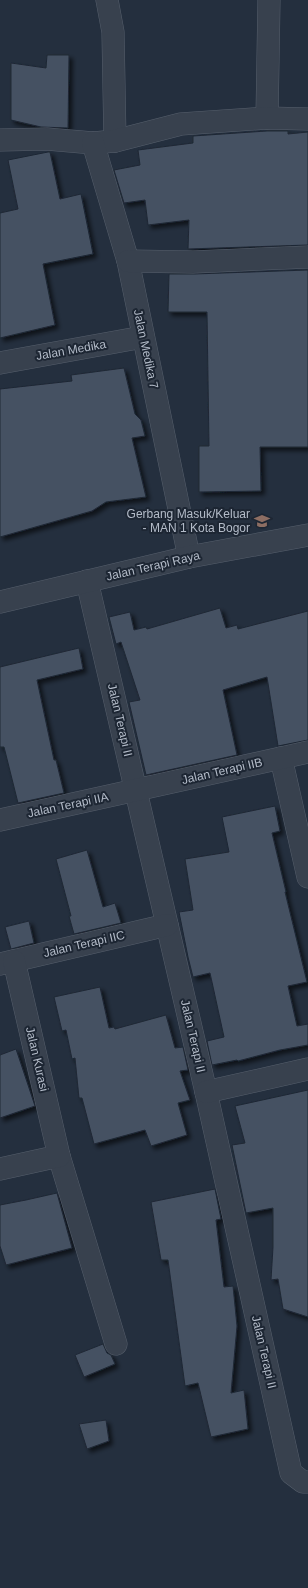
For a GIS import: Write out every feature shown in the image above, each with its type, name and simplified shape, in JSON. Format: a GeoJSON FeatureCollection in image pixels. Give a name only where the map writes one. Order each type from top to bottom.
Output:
{"type":"FeatureCollection","features":[{"type":"Feature","properties":{"kind":"street"},"geometry":{"type":"LineString","coordinates":[[107,0],[113,32],[115,141]]}},
{"type":"Feature","properties":{"kind":"street"},"geometry":{"type":"LineString","coordinates":[[268,118],[269,0]]}},
{"type":"Feature","properties":{"kind":"street"},"geometry":{"type":"LineString","coordinates":[[0,140],[46,139],[93,143],[115,141],[163,127],[181,124],[268,118],[308,118]]}},
{"type":"Feature","properties":{"kind":"street","name":"Jalan Medika 7"},"geometry":{"type":"LineString","coordinates":[[93,143],[128,261],[189,557]]}},
{"type":"Feature","properties":{"kind":"street"},"geometry":{"type":"LineString","coordinates":[[128,261],[193,262],[308,258]]}},
{"type":"Feature","properties":{"kind":"street","name":"Jalan Medika"},"geometry":{"type":"LineString","coordinates":[[0,363],[143,337]]}},
{"type":"Feature","properties":{"kind":"street","name":"Jalan Terapi Raya"},"geometry":{"type":"LineString","coordinates":[[0,602],[189,557],[308,535]]}},
{"type":"Feature","properties":{"kind":"street","name":"Jalan Terapi II"},"geometry":{"type":"LineString","coordinates":[[87,581],[206,1092],[292,1473],[303,1482],[308,1482]]}},
{"type":"Feature","properties":{"kind":"street","name":"Jalan Terapi IIB"},"geometry":{"type":"LineString","coordinates":[[136,791],[308,752]]}},
{"type":"Feature","properties":{"kind":"street"},"geometry":{"type":"LineString","coordinates":[[281,758],[308,877]]}},
{"type":"Feature","properties":{"kind":"street","name":"Jalan Terapi IIA"},"geometry":{"type":"LineString","coordinates":[[0,820],[136,791]]}},
{"type":"Feature","properties":{"kind":"street","name":"Jalan Terapi IIC"},"geometry":{"type":"LineString","coordinates":[[7,962],[167,925]]}},
{"type":"Feature","properties":{"kind":"street","name":"Jalan Kurasi"},"geometry":{"type":"LineString","coordinates":[[7,962],[59,1156],[116,1344]]}},
{"type":"Feature","properties":{"kind":"street"},"geometry":{"type":"LineString","coordinates":[[206,1092],[308,1069]]}},
{"type":"Feature","properties":{"kind":"street"},"geometry":{"type":"LineString","coordinates":[[0,1169],[59,1156]]}},
{"type":"Feature","properties":{"kind":"building"},"geometry":{"type":"Polygon","coordinates":[[[47,55],[69,55],[68,128],[41,127],[11,120],[11,63],[46,68],[47,55]]]}},
{"type":"Feature","properties":{"kind":"building"},"geometry":{"type":"Polygon","coordinates":[[[288,131],[288,134],[308,132],[308,245],[188,249],[189,220],[148,225],[145,200],[124,203],[114,170],[140,165],[138,150],[193,143],[193,136],[288,131]]]}},
{"type":"Feature","properties":{"kind":"building"},"geometry":{"type":"Polygon","coordinates":[[[50,152],[60,199],[81,194],[93,254],[43,264],[55,325],[0,338],[0,213],[18,209],[8,160],[50,152]]]}},
{"type":"Feature","properties":{"kind":"building"},"geometry":{"type":"Polygon","coordinates":[[[308,270],[308,447],[260,447],[261,491],[199,492],[199,446],[209,446],[207,312],[168,312],[169,274],[308,270]]]}},
{"type":"Feature","properties":{"kind":"building"},"geometry":{"type":"Polygon","coordinates":[[[124,368],[135,414],[141,420],[145,436],[132,438],[146,497],[106,502],[92,511],[0,537],[0,389],[72,381],[71,375],[124,368]]]}},
{"type":"Feature","properties":{"kind":"building"},"geometry":{"type":"Polygon","coordinates":[[[220,608],[226,628],[237,625],[238,629],[308,611],[308,740],[278,746],[267,677],[223,690],[237,755],[146,775],[129,702],[140,700],[121,642],[116,644],[109,617],[130,612],[134,630],[146,627],[147,629],[220,608]]]}},
{"type":"Feature","properties":{"kind":"building"},"geometry":{"type":"Polygon","coordinates":[[[79,648],[83,669],[37,680],[54,760],[56,760],[64,793],[18,803],[4,747],[0,747],[0,667],[79,648]]]}},
{"type":"Feature","properties":{"kind":"building"},"geometry":{"type":"Polygon","coordinates":[[[275,806],[280,831],[272,833],[307,982],[288,986],[297,1026],[308,1024],[308,1045],[280,1050],[238,1061],[212,1065],[207,1041],[224,1037],[210,973],[193,977],[188,957],[179,912],[193,910],[185,859],[229,852],[222,817],[275,806]]]}},
{"type":"Feature","properties":{"kind":"building"},"geometry":{"type":"Polygon","coordinates":[[[87,850],[103,907],[115,903],[121,923],[74,934],[69,916],[71,916],[56,859],[87,850]]]}},
{"type":"Feature","properties":{"kind":"building"},"geometry":{"type":"Polygon","coordinates":[[[29,921],[34,943],[11,949],[5,927],[29,921]]]}},
{"type":"Feature","properties":{"kind":"building"},"geometry":{"type":"Polygon","coordinates":[[[100,987],[109,1028],[114,1027],[115,1029],[166,1015],[175,1048],[183,1047],[188,1070],[180,1071],[190,1100],[178,1103],[187,1135],[151,1146],[145,1130],[94,1144],[82,1098],[79,1098],[75,1058],[72,1059],[66,1030],[62,1031],[54,997],[100,987]]]}},
{"type":"Feature","properties":{"kind":"building"},"geometry":{"type":"Polygon","coordinates":[[[16,1049],[35,1106],[0,1118],[0,1055],[16,1049]]]}},
{"type":"Feature","properties":{"kind":"building"},"geometry":{"type":"Polygon","coordinates":[[[308,1090],[308,1317],[283,1309],[278,1279],[271,1280],[273,1208],[246,1213],[232,1145],[245,1143],[235,1106],[308,1090]]]}},
{"type":"Feature","properties":{"kind":"building"},"geometry":{"type":"Polygon","coordinates":[[[215,1189],[221,1219],[216,1220],[224,1287],[233,1286],[237,1326],[231,1393],[244,1390],[248,1429],[211,1437],[198,1383],[185,1386],[168,1260],[161,1260],[151,1202],[215,1189]]]}},
{"type":"Feature","properties":{"kind":"building"},"geometry":{"type":"Polygon","coordinates":[[[57,1193],[72,1248],[6,1265],[0,1246],[0,1205],[57,1193]]]}},
{"type":"Feature","properties":{"kind":"building"},"geometry":{"type":"Polygon","coordinates":[[[103,1344],[107,1353],[111,1355],[115,1364],[84,1377],[75,1355],[103,1344]]]}},
{"type":"Feature","properties":{"kind":"building"},"geometry":{"type":"Polygon","coordinates":[[[106,1420],[109,1441],[87,1449],[79,1424],[106,1420]]]}},
{"type":"Feature","properties":{"kind":"place","name":"Gerbang Masuk/Keluar - MAN 1 Kota Bogor"},"geometry":{"type":"Point","coordinates":[262,521]}}]}
